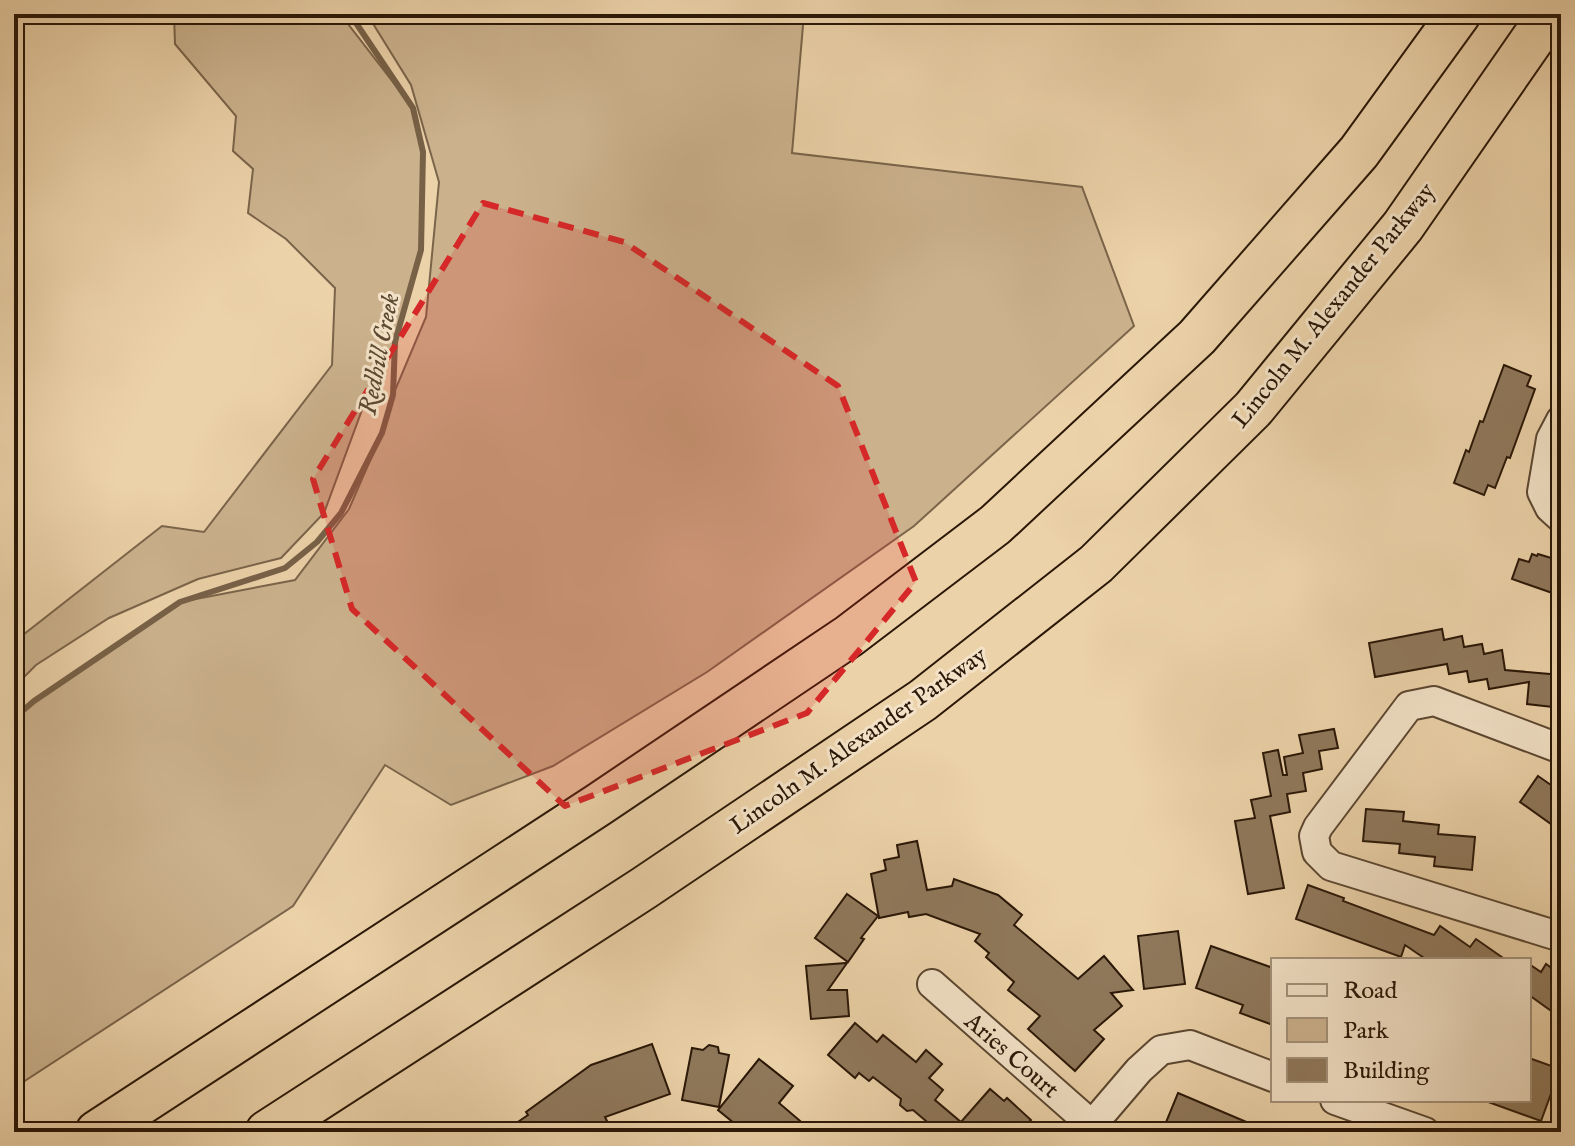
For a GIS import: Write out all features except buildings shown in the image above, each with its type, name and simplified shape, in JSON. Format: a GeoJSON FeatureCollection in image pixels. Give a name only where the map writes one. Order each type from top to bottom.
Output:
{"type":"FeatureCollection","features":[{"type":"Feature","properties":{"kind":"highway"},"geometry":{"type":"LineString","coordinates":[[97,1132],[598,805],[849,636],[995,525],[1197,337],[1359,152],[1459,14]]}},
{"type":"Feature","properties":{"kind":"highway","name":"Lincoln M. Alexander Parkway"},"geometry":{"type":"LineString","coordinates":[[267,1132],[644,888],[923,700],[1096,564],[1253,409],[1403,226],[1550,14]]}},
{"type":"Feature","properties":{"kind":"street"},"geometry":{"type":"LineString","coordinates":[[1561,420],[1551,439],[1542,492],[1550,508],[1561,518]]}},
{"type":"Feature","properties":{"kind":"street"},"geometry":{"type":"LineString","coordinates":[[1561,749],[1434,701],[1409,706],[1314,836],[1317,852],[1331,866],[1561,937]]}},
{"type":"Feature","properties":{"kind":"street","name":"Aries Court"},"geometry":{"type":"LineString","coordinates":[[932,984],[1089,1128]]}},
{"type":"Feature","properties":{"kind":"street"},"geometry":{"type":"LineString","coordinates":[[1089,1128],[1139,1070],[1161,1050],[1190,1045],[1271,1076]]}},
{"type":"Feature","properties":{"kind":"street"},"geometry":{"type":"LineString","coordinates":[[1339,1102],[1386,1126],[1425,1132]]}},
{"type":"Feature","properties":{"kind":"highlighted area"},"geometry":{"type":"Polygon","coordinates":[[[483,203],[624,242],[838,386],[916,582],[807,713],[565,806],[352,609],[313,479],[483,203]]]}},
{"type":"Feature","properties":{"kind":"green space"},"geometry":{"type":"Polygon","coordinates":[[[174,14],[341,15],[413,108],[423,152],[421,250],[395,342],[362,410],[324,513],[281,558],[198,579],[109,618],[36,665],[14,687],[14,642],[162,526],[204,532],[332,365],[335,288],[286,239],[248,213],[253,169],[233,151],[236,116],[175,44],[174,14]]]}},
{"type":"Feature","properties":{"kind":"green space"},"geometry":{"type":"Polygon","coordinates":[[[367,14],[804,14],[792,153],[1082,187],[1134,326],[914,526],[707,672],[553,766],[451,805],[385,765],[293,906],[14,1088],[14,718],[34,701],[180,602],[295,580],[349,509],[426,317],[439,182],[411,85],[367,14]]]}},
{"type":"Feature","properties":{"kind":"waterway","name":"Redhill Creek"},"geometry":{"type":"LineString","coordinates":[[14,718],[34,701],[180,602],[285,568],[317,542],[341,513],[382,433],[393,395],[395,342],[421,250],[423,152],[413,108],[350,14]]}}]}
